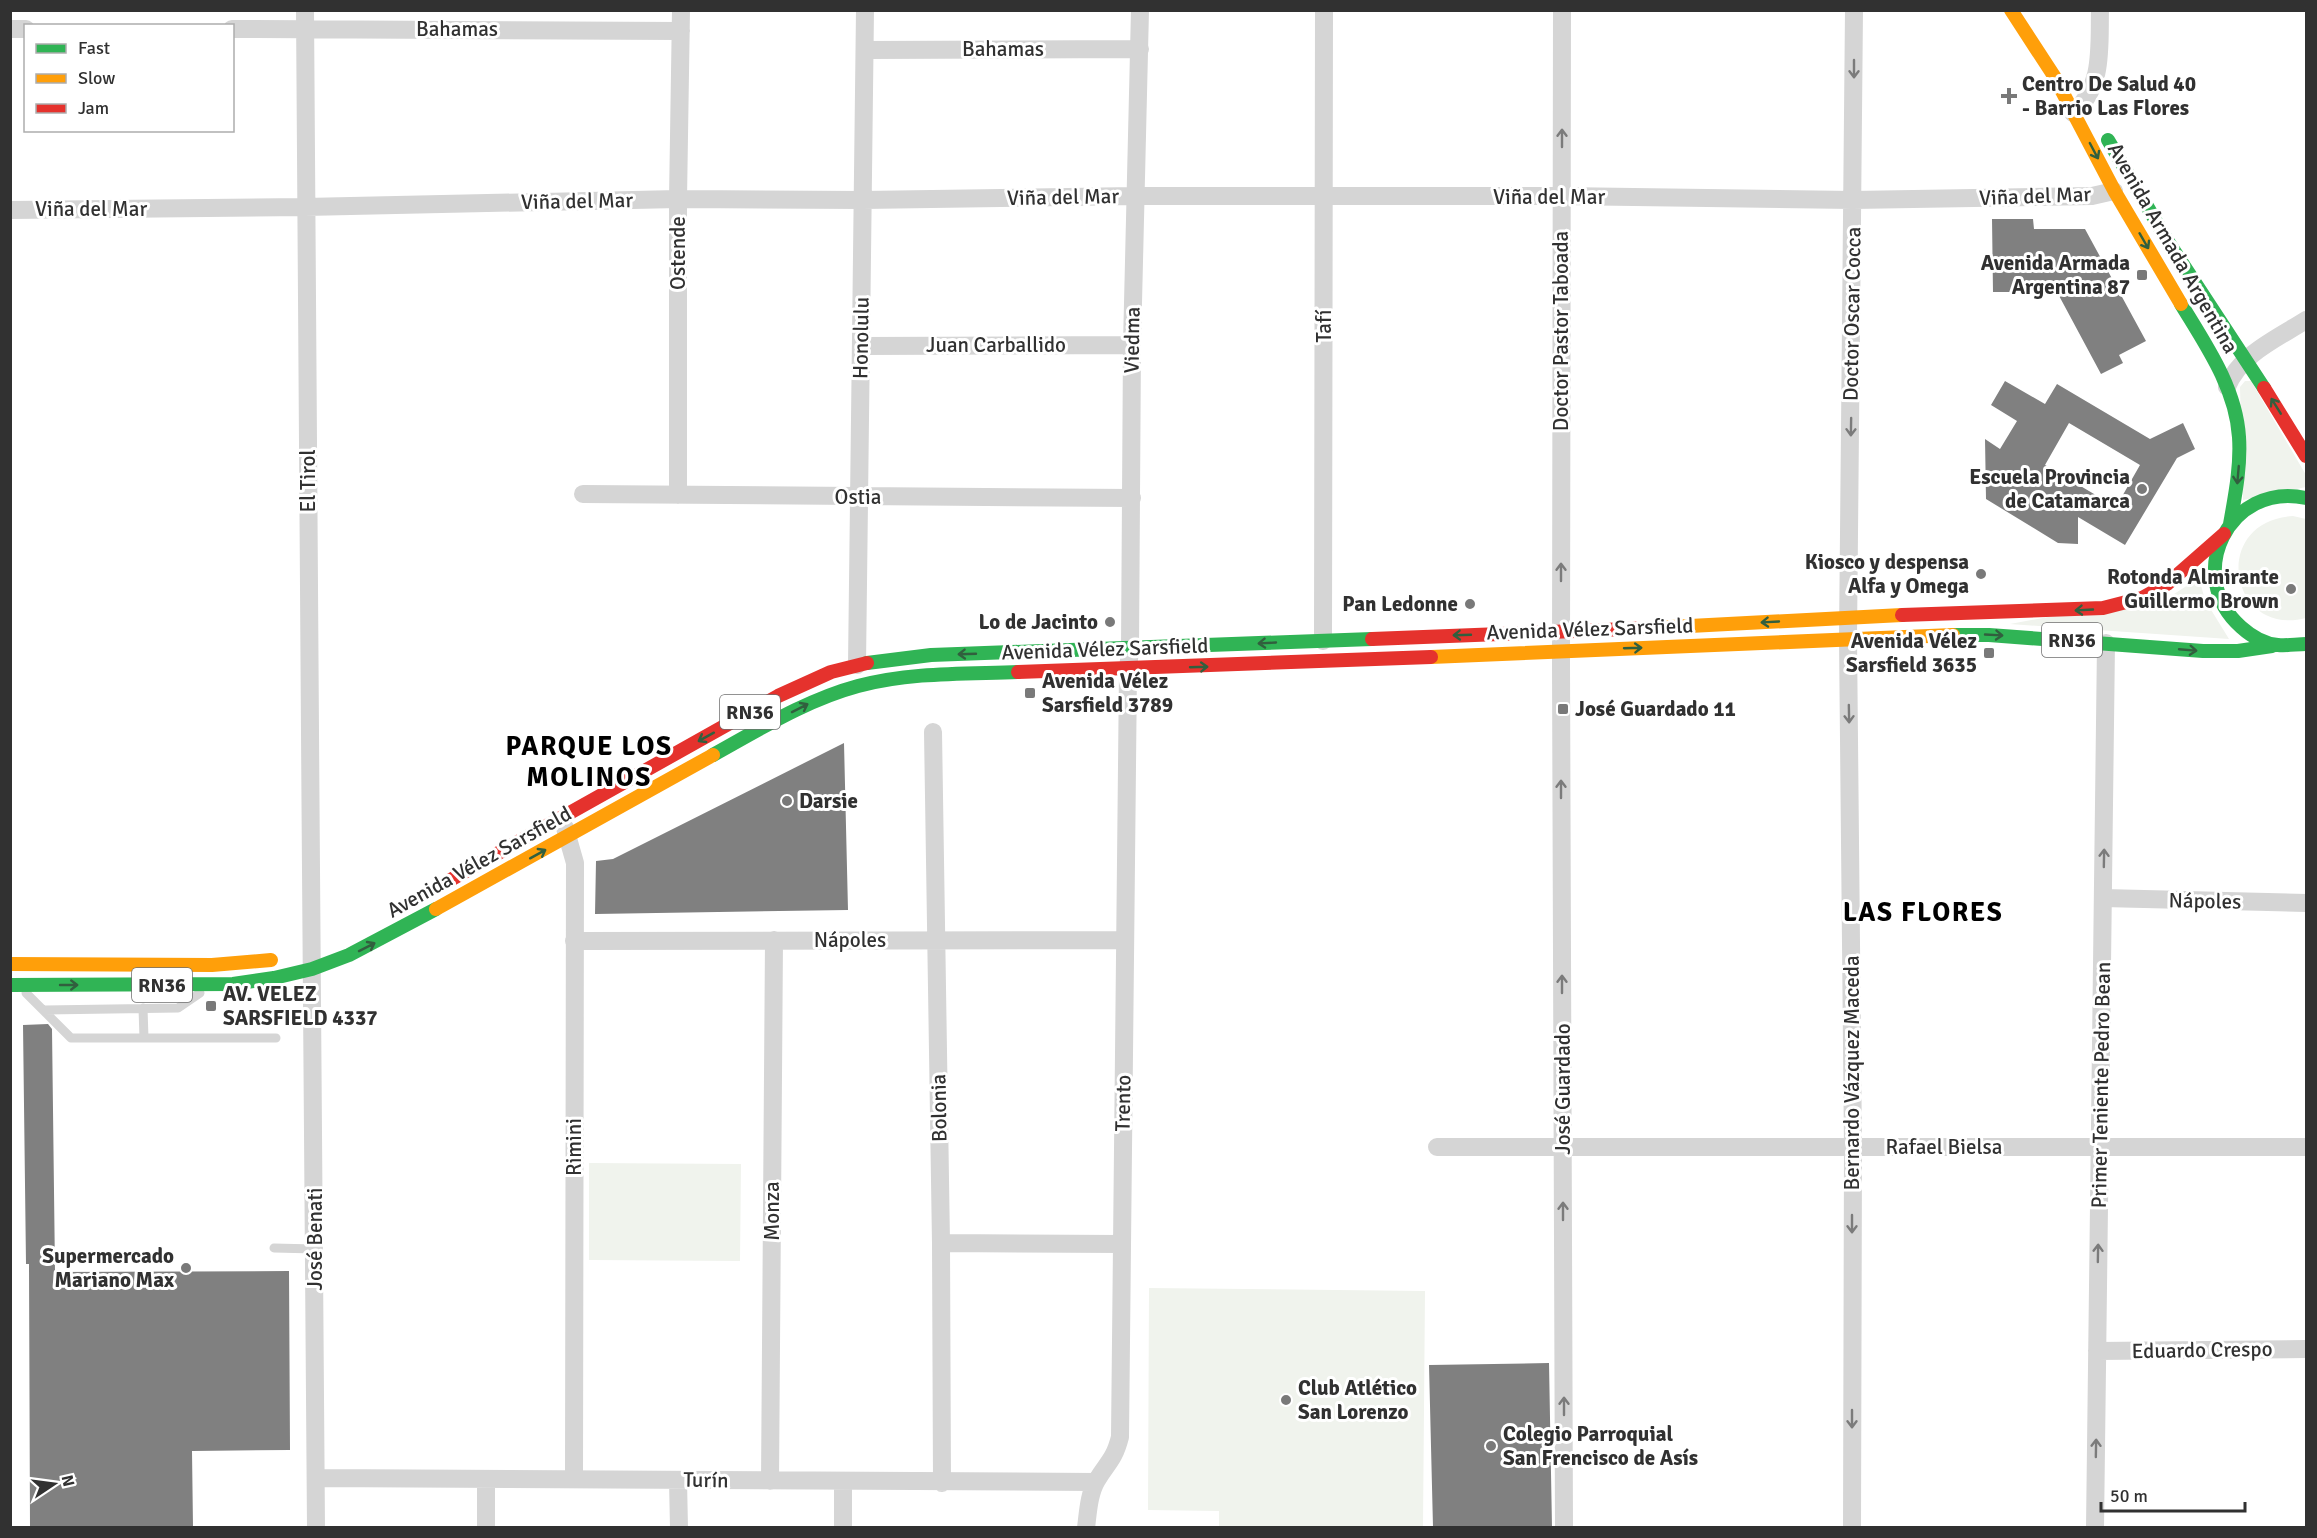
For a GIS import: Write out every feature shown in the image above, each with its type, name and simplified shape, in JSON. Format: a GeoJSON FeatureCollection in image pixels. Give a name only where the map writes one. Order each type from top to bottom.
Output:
{"type":"FeatureCollection","features":[{"type":"Feature","properties":{"kind":"main road","name":"Avenida Armada Argentina"},"geometry":{"type":"LineString","coordinates":[[2011,10],[2048,65],[2084,109]]}},
{"type":"Feature","properties":{"kind":"main road","name":"Avenida Armada Argentina"},"geometry":{"type":"LineString","coordinates":[[2070,76],[2115,191],[2227,387],[2236,413],[2239,444],[2236,487],[2227,529]]}},
{"type":"Feature","properties":{"kind":"main road","name":"Avenida Armada Argentina"},"geometry":{"type":"LineString","coordinates":[[2104,133],[2167,240],[2246,358],[2307,456]]}},
{"type":"Feature","properties":{"kind":"main road","name":"RN36"},"geometry":{"type":"LineString","coordinates":[[2307,498],[2280,496],[2262,500],[2246,509],[2227,529],[2217,548],[2214,563],[2217,594],[2224,609],[2245,632],[2272,646],[2289,647],[2307,644]]}},
{"type":"Feature","properties":{"kind":"main road","name":"Avenida Vélez Sarsfield"},"geometry":{"type":"LineString","coordinates":[[419,898],[787,692],[831,672],[857,665],[931,655],[1707,626],[1980,611],[2091,609],[2115,606],[2142,598],[2167,584],[2227,529]]}},
{"type":"Feature","properties":{"kind":"main road","name":"Avenida Vélez Sarsfield"},"geometry":{"type":"LineString","coordinates":[[14,985],[210,985],[256,982],[313,970],[365,949],[787,714],[834,692],[862,683],[938,675],[1128,670],[1848,638],[1989,635],[2203,651],[2238,651],[2272,646]]}},
{"type":"Feature","properties":{"kind":"main road"},"geometry":{"type":"LineString","coordinates":[[307,952],[329,944]]}},
{"type":"Feature","properties":{"kind":"main road","name":"RN36"},"geometry":{"type":"LineString","coordinates":[[10,964],[212,965],[259,963],[284,958]]}},
{"type":"Feature","properties":{"kind":"street","name":"Ostende"},"geometry":{"type":"LineString","coordinates":[[678,495],[678,199],[681,10]]}},
{"type":"Feature","properties":{"kind":"street","name":"Honolulu"},"geometry":{"type":"LineString","coordinates":[[857,665],[865,10]]}},
{"type":"Feature","properties":{"kind":"street","name":"Viedma"},"geometry":{"type":"LineString","coordinates":[[1128,670],[1132,498],[1132,345],[1140,10]]}},
{"type":"Feature","properties":{"kind":"street","name":"Tafí"},"geometry":{"type":"LineString","coordinates":[[1323,641],[1324,10]]}},
{"type":"Feature","properties":{"kind":"street","name":"Doctor Pastor Taboada"},"geometry":{"type":"LineString","coordinates":[[1561,651],[1562,10]]}},
{"type":"Feature","properties":{"kind":"street","name":"Doctor Oscar Cocca"},"geometry":{"type":"LineString","coordinates":[[1848,618],[1854,10]]}},
{"type":"Feature","properties":{"kind":"street"},"geometry":{"type":"LineString","coordinates":[[2084,109],[2099,65],[2100,10]]}},
{"type":"Feature","properties":{"kind":"street","name":"Bahamas"},"geometry":{"type":"LineString","coordinates":[[234,29],[306,20],[681,31]]}},
{"type":"Feature","properties":{"kind":"street","name":"El Tirol"},"geometry":{"type":"LineString","coordinates":[[306,20],[307,952]]}},
{"type":"Feature","properties":{"kind":"street","name":"Bahamas"},"geometry":{"type":"LineString","coordinates":[[865,50],[1140,49]]}},
{"type":"Feature","properties":{"kind":"street","name":"Viña del Mar"},"geometry":{"type":"LineString","coordinates":[[10,210],[305,207],[678,199],[863,200],[1136,196],[1562,196],[1853,200],[2092,196],[2115,191]]}},
{"type":"Feature","properties":{"kind":"street"},"geometry":{"type":"LineString","coordinates":[[2227,387],[2233,372],[2246,358],[2307,320]]}},
{"type":"Feature","properties":{"kind":"street","name":"Juan Carballido"},"geometry":{"type":"LineString","coordinates":[[861,346],[1132,345]]}},
{"type":"Feature","properties":{"kind":"street","name":"Ostia"},"geometry":{"type":"LineString","coordinates":[[584,494],[1132,498]]}},
{"type":"Feature","properties":{"kind":"street","name":"Bernardo Vázquez Maceda"},"geometry":{"type":"LineString","coordinates":[[1848,618],[1853,1147],[1852,1527]]}},
{"type":"Feature","properties":{"kind":"street","name":"Primer Teniente Pedro Bean"},"geometry":{"type":"LineString","coordinates":[[2095,1527],[2106,643]]}},
{"type":"Feature","properties":{"kind":"street","name":"José Guardado"},"geometry":{"type":"LineString","coordinates":[[1561,651],[1564,1527]]}},
{"type":"Feature","properties":{"kind":"street","name":"Trento"},"geometry":{"type":"LineString","coordinates":[[1086,1527],[1096,1482],[1116,1455],[1120,1437],[1128,670]]}},
{"type":"Feature","properties":{"kind":"street","name":"Bolonia"},"geometry":{"type":"LineString","coordinates":[[933,732],[941,1243],[942,1483]]}},
{"type":"Feature","properties":{"kind":"street","name":"Rimini"},"geometry":{"type":"LineString","coordinates":[[561,818],[569,837],[575,863],[574,1478]]}},
{"type":"Feature","properties":{"kind":"street","name":"Nápoles"},"geometry":{"type":"LineString","coordinates":[[2103,898],[2307,903]]}},
{"type":"Feature","properties":{"kind":"street","name":"Monza"},"geometry":{"type":"LineString","coordinates":[[770,1481],[774,940]]}},
{"type":"Feature","properties":{"kind":"street","name":"Nápoles"},"geometry":{"type":"LineString","coordinates":[[574,941],[1125,940]]}},
{"type":"Feature","properties":{"kind":"street","name":"José Benati"},"geometry":{"type":"LineString","coordinates":[[307,952],[313,970],[316,1527]]}},
{"type":"Feature","properties":{"kind":"street","name":"Rafael Bielsa"},"geometry":{"type":"LineString","coordinates":[[1437,1147],[2307,1147]]}},
{"type":"Feature","properties":{"kind":"street"},"geometry":{"type":"LineString","coordinates":[[941,1243],[1122,1244]]}},
{"type":"Feature","properties":{"kind":"street","name":"Eduardo Crespo"},"geometry":{"type":"LineString","coordinates":[[2097,1351],[2307,1349]]}},
{"type":"Feature","properties":{"kind":"street","name":"Turín"},"geometry":{"type":"LineString","coordinates":[[316,1478],[1096,1482]]}},
{"type":"Feature","properties":{"kind":"street"},"geometry":{"type":"LineString","coordinates":[[486,1479],[486,1527]]}},
{"type":"Feature","properties":{"kind":"street"},"geometry":{"type":"LineString","coordinates":[[678,1480],[679,1527]]}},
{"type":"Feature","properties":{"kind":"street"},"geometry":{"type":"LineString","coordinates":[[843,1482],[843,1527]]}},
{"type":"Feature","properties":{"kind":"lane"},"geometry":{"type":"LineString","coordinates":[[14,985],[45,1010],[72,1038],[276,1038]]}},
{"type":"Feature","properties":{"kind":"lane"},"geometry":{"type":"LineString","coordinates":[[45,1010],[178,1008],[210,985]]}},
{"type":"Feature","properties":{"kind":"lane"},"geometry":{"type":"LineString","coordinates":[[143,1008],[144,1038]]}},
{"type":"Feature","properties":{"kind":"lane"},"geometry":{"type":"LineString","coordinates":[[274,1248],[315,1249]]}},
{"type":"Feature","properties":{"kind":"shaded area"},"geometry":{"type":"Polygon","coordinates":[[[2245,381],[2251,381],[2306,475],[2306,487],[2243,500],[2240,387],[2245,381]]]}},
{"type":"Feature","properties":{"kind":"shaded area","name":"Rotonda Almirante Guillermo Brown"},"geometry":{"type":"Polygon","coordinates":[[[2293,516],[2306,519],[2306,618],[2280,620],[2260,611],[2246,596],[2239,576],[2240,556],[2249,537],[2266,523],[2293,516]]]}},
{"type":"Feature","properties":{"kind":"shaded area"},"geometry":{"type":"Polygon","coordinates":[[[2199,578],[2205,600],[2229,639],[2010,624],[2174,594],[2199,578]]]}},
{"type":"Feature","properties":{"kind":"shaded area"},"geometry":{"type":"Polygon","coordinates":[[[589,1163],[741,1164],[740,1261],[589,1260],[589,1163]]]}},
{"type":"Feature","properties":{"kind":"shaded area","name":"Club Atlético San Lorenzo"},"geometry":{"type":"Polygon","coordinates":[[[1149,1288],[1425,1291],[1423,1527],[1219,1527],[1219,1511],[1148,1510],[1149,1288]]]}},
{"type":"Feature","properties":{"kind":"building"},"geometry":{"type":"Polygon","coordinates":[[[1992,219],[2033,219],[2034,229],[2085,229],[2146,341],[2119,355],[2123,363],[2101,374],[2057,292],[1993,292],[1992,219]]]}},
{"type":"Feature","properties":{"kind":"building"},"geometry":{"type":"Polygon","coordinates":[[[2005,381],[2045,404],[2057,384],[2150,439],[2183,423],[2195,449],[2177,458],[2125,545],[2078,517],[2078,544],[2058,543],[1986,499],[1985,439],[2000,449],[2017,421],[1991,405],[2005,381]],[[2069,423],[2045,465],[2116,507],[2140,465],[2069,423]]]}},
{"type":"Feature","properties":{"kind":"building","name":"Darsie"},"geometry":{"type":"Polygon","coordinates":[[[844,743],[848,910],[595,914],[596,861],[613,859],[844,743]]]}},
{"type":"Feature","properties":{"kind":"building"},"geometry":{"type":"Polygon","coordinates":[[[48,1024],[52,1029],[55,1272],[289,1271],[290,1450],[192,1451],[193,1527],[30,1527],[29,1264],[26,1264],[23,1025],[48,1024]]]}},
{"type":"Feature","properties":{"kind":"building","name":"Colegio Parroquial San Frencisco de Asís"},"geometry":{"type":"Polygon","coordinates":[[[1549,1363],[1552,1527],[1433,1527],[1429,1365],[1549,1363]]]}},
{"type":"Feature","properties":{"kind":"traffic: fast"},"geometry":{"type":"LineString","coordinates":[[2108,140],[2167,240],[2264,388]]}},
{"type":"Feature","properties":{"kind":"traffic: fast"},"geometry":{"type":"LineString","coordinates":[[2181,304],[2218,367],[2237,419],[2239,459],[2230,524]]}},
{"type":"Feature","properties":{"kind":"traffic: fast"},"geometry":{"type":"LineString","coordinates":[[2306,498],[2279,497],[2255,504],[2236,518],[2223,537],[2216,559],[2216,583],[2224,606],[2241,627],[2268,643],[2306,644]]}},
{"type":"Feature","properties":{"kind":"traffic: fast"},"geometry":{"type":"LineString","coordinates":[[1953,635],[1989,635],[2203,651],[2238,651],[2272,646]]}},
{"type":"Feature","properties":{"kind":"traffic: fast"},"geometry":{"type":"LineString","coordinates":[[867,663],[931,655],[1372,639]]}},
{"type":"Feature","properties":{"kind":"traffic: fast"},"geometry":{"type":"LineString","coordinates":[[713,755],[802,707],[858,686],[918,676],[1018,672]]}},
{"type":"Feature","properties":{"kind":"traffic: fast"},"geometry":{"type":"LineString","coordinates":[[10,985],[233,984],[274,978],[312,969],[349,955],[436,909]]}},
{"type":"Feature","properties":{"kind":"traffic: slow"},"geometry":{"type":"LineString","coordinates":[[2011,10],[2054,76],[2115,192],[2181,304]]}},
{"type":"Feature","properties":{"kind":"traffic: slow"},"geometry":{"type":"LineString","coordinates":[[1652,628],[1902,615]]}},
{"type":"Feature","properties":{"kind":"traffic: slow"},"geometry":{"type":"LineString","coordinates":[[1431,657],[1953,635]]}},
{"type":"Feature","properties":{"kind":"traffic: slow"},"geometry":{"type":"LineString","coordinates":[[436,909],[713,755]]}},
{"type":"Feature","properties":{"kind":"traffic: slow"},"geometry":{"type":"LineString","coordinates":[[10,964],[212,965],[271,960]]}},
{"type":"Feature","properties":{"kind":"traffic: jam"},"geometry":{"type":"LineString","coordinates":[[2264,388],[2306,456]]}},
{"type":"Feature","properties":{"kind":"traffic: jam"},"geometry":{"type":"LineString","coordinates":[[1902,615],[2103,608],[2142,598],[2167,584],[2224,534]]}},
{"type":"Feature","properties":{"kind":"traffic: jam"},"geometry":{"type":"LineString","coordinates":[[1372,639],[1652,628]]}},
{"type":"Feature","properties":{"kind":"traffic: jam"},"geometry":{"type":"LineString","coordinates":[[1018,672],[1431,657]]}},
{"type":"Feature","properties":{"kind":"traffic: jam"},"geometry":{"type":"LineString","coordinates":[[436,888],[778,696],[831,672],[867,663]]}},
{"type":"Feature","properties":{"kind":"place","name":"Centro De Salud 40 - Barrio Las Flores"},"geometry":{"type":"Point","coordinates":[2009,96]}},
{"type":"Feature","properties":{"kind":"place","name":"Avenida Armada Argentina 87"},"geometry":{"type":"Point","coordinates":[2142,275]}},
{"type":"Feature","properties":{"kind":"place","name":"Escuela Provincia de Catamarca"},"geometry":{"type":"Point","coordinates":[2142,489]}},
{"type":"Feature","properties":{"kind":"place","name":"Kiosco y despensa Alfa y Omega"},"geometry":{"type":"Point","coordinates":[1981,574]}},
{"type":"Feature","properties":{"kind":"place","name":"Rotonda Almirante Guillermo Brown"},"geometry":{"type":"Point","coordinates":[2291,589]}},
{"type":"Feature","properties":{"kind":"place","name":"Pan Ledonne"},"geometry":{"type":"Point","coordinates":[1470,604]}},
{"type":"Feature","properties":{"kind":"place","name":"Lo de Jacinto"},"geometry":{"type":"Point","coordinates":[1110,622]}},
{"type":"Feature","properties":{"kind":"place","name":"Avenida Vélez Sarsfield 3635"},"geometry":{"type":"Point","coordinates":[1989,653]}},
{"type":"Feature","properties":{"kind":"place","name":"Avenida Vélez Sarsfield 3789"},"geometry":{"type":"Point","coordinates":[1030,693]}},
{"type":"Feature","properties":{"kind":"place","name":"José Guardado 11"},"geometry":{"type":"Point","coordinates":[1563,709]}},
{"type":"Feature","properties":{"kind":"place","name":"Darsie"},"geometry":{"type":"Point","coordinates":[787,801]}},
{"type":"Feature","properties":{"kind":"place","name":"AV. VELEZ SARSFIELD 4337"},"geometry":{"type":"Point","coordinates":[211,1006]}},
{"type":"Feature","properties":{"kind":"place","name":"Supermercado Mariano Max"},"geometry":{"type":"Point","coordinates":[186,1268]}},
{"type":"Feature","properties":{"kind":"place","name":"Club Atlético San Lorenzo"},"geometry":{"type":"Point","coordinates":[1286,1400]}},
{"type":"Feature","properties":{"kind":"place","name":"Colegio Parroquial San Frencisco de Asís"},"geometry":{"type":"Point","coordinates":[1491,1446]}},
{"type":"Feature","properties":{"kind":"district","name":"PARQUE LOS MOLINOS"},"geometry":{"type":"Point","coordinates":[589,762]}},
{"type":"Feature","properties":{"kind":"district","name":"LAS FLORES"},"geometry":{"type":"Point","coordinates":[1923,912]}}]}
